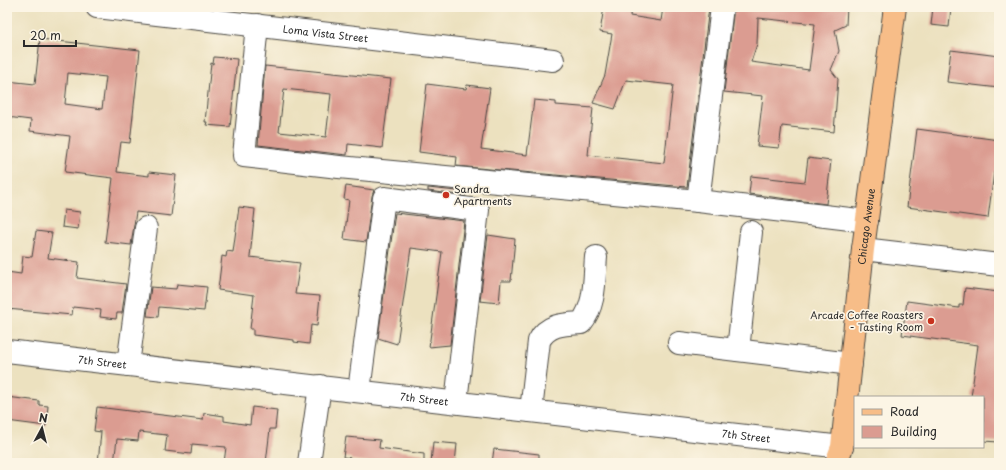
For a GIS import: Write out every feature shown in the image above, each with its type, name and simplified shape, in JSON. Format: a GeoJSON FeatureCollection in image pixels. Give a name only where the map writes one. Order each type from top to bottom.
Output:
{"type":"FeatureCollection","features":[{"type":"Feature","properties":{"kind":"main road","name":"Chicago Avenue"},"geometry":{"type":"LineString","coordinates":[[841,458],[863,249],[895,7]]}},
{"type":"Feature","properties":{"kind":"street","name":"Loma Vista Street"},"geometry":{"type":"LineString","coordinates":[[97,7],[553,60]]}},
{"type":"Feature","properties":{"kind":"street"},"geometry":{"type":"LineString","coordinates":[[698,201],[722,7]]}},
{"type":"Feature","properties":{"kind":"street"},"geometry":{"type":"LineString","coordinates":[[257,25],[244,156],[340,167],[698,201],[867,221]]}},
{"type":"Feature","properties":{"kind":"street"},"geometry":{"type":"LineString","coordinates":[[359,391],[384,198],[478,210],[456,402]]}},
{"type":"Feature","properties":{"kind":"street"},"geometry":{"type":"LineString","coordinates":[[128,365],[146,228]]}},
{"type":"Feature","properties":{"kind":"street"},"geometry":{"type":"LineString","coordinates":[[738,350],[751,232]]}},
{"type":"Feature","properties":{"kind":"street"},"geometry":{"type":"LineString","coordinates":[[863,249],[999,265]]}},
{"type":"Feature","properties":{"kind":"street"},"geometry":{"type":"LineString","coordinates":[[531,411],[539,340],[542,334],[549,329],[563,324],[581,323],[588,315],[592,304],[596,257]]}},
{"type":"Feature","properties":{"kind":"street"},"geometry":{"type":"LineString","coordinates":[[679,343],[851,364]]}},
{"type":"Feature","properties":{"kind":"street","name":"7th Street"},"geometry":{"type":"LineString","coordinates":[[7,352],[320,386],[531,411],[841,458]]}},
{"type":"Feature","properties":{"kind":"street"},"geometry":{"type":"LineString","coordinates":[[309,463],[320,386]]}},
{"type":"Feature","properties":{"kind":"building"},"geometry":{"type":"Polygon","coordinates":[[[604,7],[631,7],[630,16],[661,21],[663,7],[709,7],[687,187],[456,166],[457,157],[419,152],[427,84],[466,89],[467,85],[490,88],[481,149],[527,155],[534,100],[556,102],[556,105],[593,108],[588,155],[664,163],[673,85],[626,80],[615,109],[593,103],[605,75],[612,34],[600,32],[604,7]]]}},
{"type":"Feature","properties":{"kind":"building"},"geometry":{"type":"Polygon","coordinates":[[[734,7],[847,7],[846,25],[835,30],[839,51],[831,70],[838,79],[834,132],[782,126],[779,148],[757,146],[763,96],[724,92],[734,7]],[[758,18],[757,44],[751,62],[809,70],[815,24],[758,18]]]}},
{"type":"Feature","properties":{"kind":"building"},"geometry":{"type":"Polygon","coordinates":[[[933,7],[951,7],[949,27],[931,25],[933,7]]]}},
{"type":"Feature","properties":{"kind":"building"},"geometry":{"type":"Polygon","coordinates":[[[40,39],[140,50],[130,143],[121,142],[117,172],[149,176],[149,172],[176,175],[171,216],[136,212],[131,245],[105,242],[113,178],[65,172],[70,136],[30,131],[31,120],[7,117],[7,81],[35,84],[40,39]],[[68,73],[65,104],[102,109],[106,77],[68,73]]]}},
{"type":"Feature","properties":{"kind":"building"},"geometry":{"type":"Polygon","coordinates":[[[951,50],[999,56],[999,88],[947,82],[951,50]]]}},
{"type":"Feature","properties":{"kind":"building"},"geometry":{"type":"Polygon","coordinates":[[[214,57],[237,59],[230,127],[206,125],[207,122],[205,122],[211,63],[213,64],[214,57]]]}},
{"type":"Feature","properties":{"kind":"building"},"geometry":{"type":"Polygon","coordinates":[[[265,66],[391,79],[382,148],[348,144],[347,155],[258,145],[265,66]],[[284,89],[279,132],[326,137],[331,94],[284,89]]]}},
{"type":"Feature","properties":{"kind":"building"},"geometry":{"type":"Polygon","coordinates":[[[917,129],[999,140],[999,173],[994,172],[988,218],[907,207],[917,129]]]}},
{"type":"Feature","properties":{"kind":"building"},"geometry":{"type":"Polygon","coordinates":[[[808,158],[831,161],[826,204],[749,194],[751,176],[805,182],[808,158]]]}},
{"type":"Feature","properties":{"kind":"building"},"geometry":{"type":"Polygon","coordinates":[[[346,186],[374,190],[366,242],[344,239],[349,200],[344,199],[346,186]]]}},
{"type":"Feature","properties":{"kind":"building"},"geometry":{"type":"Polygon","coordinates":[[[428,188],[466,192],[466,196],[428,191],[428,188]]]}},
{"type":"Feature","properties":{"kind":"building"},"geometry":{"type":"Polygon","coordinates":[[[239,207],[255,209],[250,257],[300,263],[295,294],[320,296],[317,326],[311,325],[309,344],[294,342],[294,340],[253,335],[253,329],[250,329],[254,295],[218,290],[222,256],[226,257],[227,251],[233,252],[239,207]]]}},
{"type":"Feature","properties":{"kind":"building"},"geometry":{"type":"Polygon","coordinates":[[[64,210],[80,212],[78,229],[62,227],[64,210]]]}},
{"type":"Feature","properties":{"kind":"building"},"geometry":{"type":"Polygon","coordinates":[[[395,213],[464,221],[450,345],[429,347],[442,252],[411,248],[397,344],[378,338],[395,213]]]}},
{"type":"Feature","properties":{"kind":"building"},"geometry":{"type":"Polygon","coordinates":[[[36,231],[52,233],[48,258],[79,262],[77,278],[126,284],[122,313],[117,313],[116,319],[100,317],[101,310],[73,307],[72,315],[7,309],[7,272],[21,274],[23,256],[32,257],[36,231]]]}},
{"type":"Feature","properties":{"kind":"building"},"geometry":{"type":"Polygon","coordinates":[[[488,235],[515,239],[511,281],[501,281],[499,303],[480,301],[488,235]]]}},
{"type":"Feature","properties":{"kind":"building"},"geometry":{"type":"Polygon","coordinates":[[[177,284],[207,287],[204,311],[159,307],[158,317],[147,316],[151,287],[176,289],[177,284]]]}},
{"type":"Feature","properties":{"kind":"building"},"geometry":{"type":"Polygon","coordinates":[[[965,288],[999,292],[999,442],[984,441],[984,396],[971,396],[978,345],[902,335],[907,301],[959,308],[959,305],[963,305],[965,288]]]}},
{"type":"Feature","properties":{"kind":"building"},"geometry":{"type":"Polygon","coordinates":[[[7,397],[39,401],[39,405],[48,406],[46,426],[7,421],[7,397]]]}},
{"type":"Feature","properties":{"kind":"building"},"geometry":{"type":"Polygon","coordinates":[[[97,407],[203,420],[204,413],[224,416],[224,421],[250,425],[252,407],[277,410],[275,429],[270,429],[266,463],[224,463],[226,447],[192,444],[191,454],[165,451],[167,435],[139,432],[138,441],[117,439],[114,463],[98,463],[101,432],[94,431],[97,407]]]}},
{"type":"Feature","properties":{"kind":"building"},"geometry":{"type":"Polygon","coordinates":[[[346,437],[380,440],[379,448],[424,454],[424,463],[377,463],[351,460],[351,458],[343,457],[346,437]]]}},
{"type":"Feature","properties":{"kind":"building"},"geometry":{"type":"Polygon","coordinates":[[[433,442],[457,444],[455,463],[431,463],[433,442]]]}},
{"type":"Feature","properties":{"kind":"building"},"geometry":{"type":"Polygon","coordinates":[[[494,449],[539,454],[539,463],[492,463],[494,449]]]}},
{"type":"Feature","properties":{"kind":"place","name":"Sandra Apartments"},"geometry":{"type":"Point","coordinates":[446,195]}},
{"type":"Feature","properties":{"kind":"place","name":"Arcade Coffee Roasters - Tasting Room"},"geometry":{"type":"Point","coordinates":[931,321]}}]}
